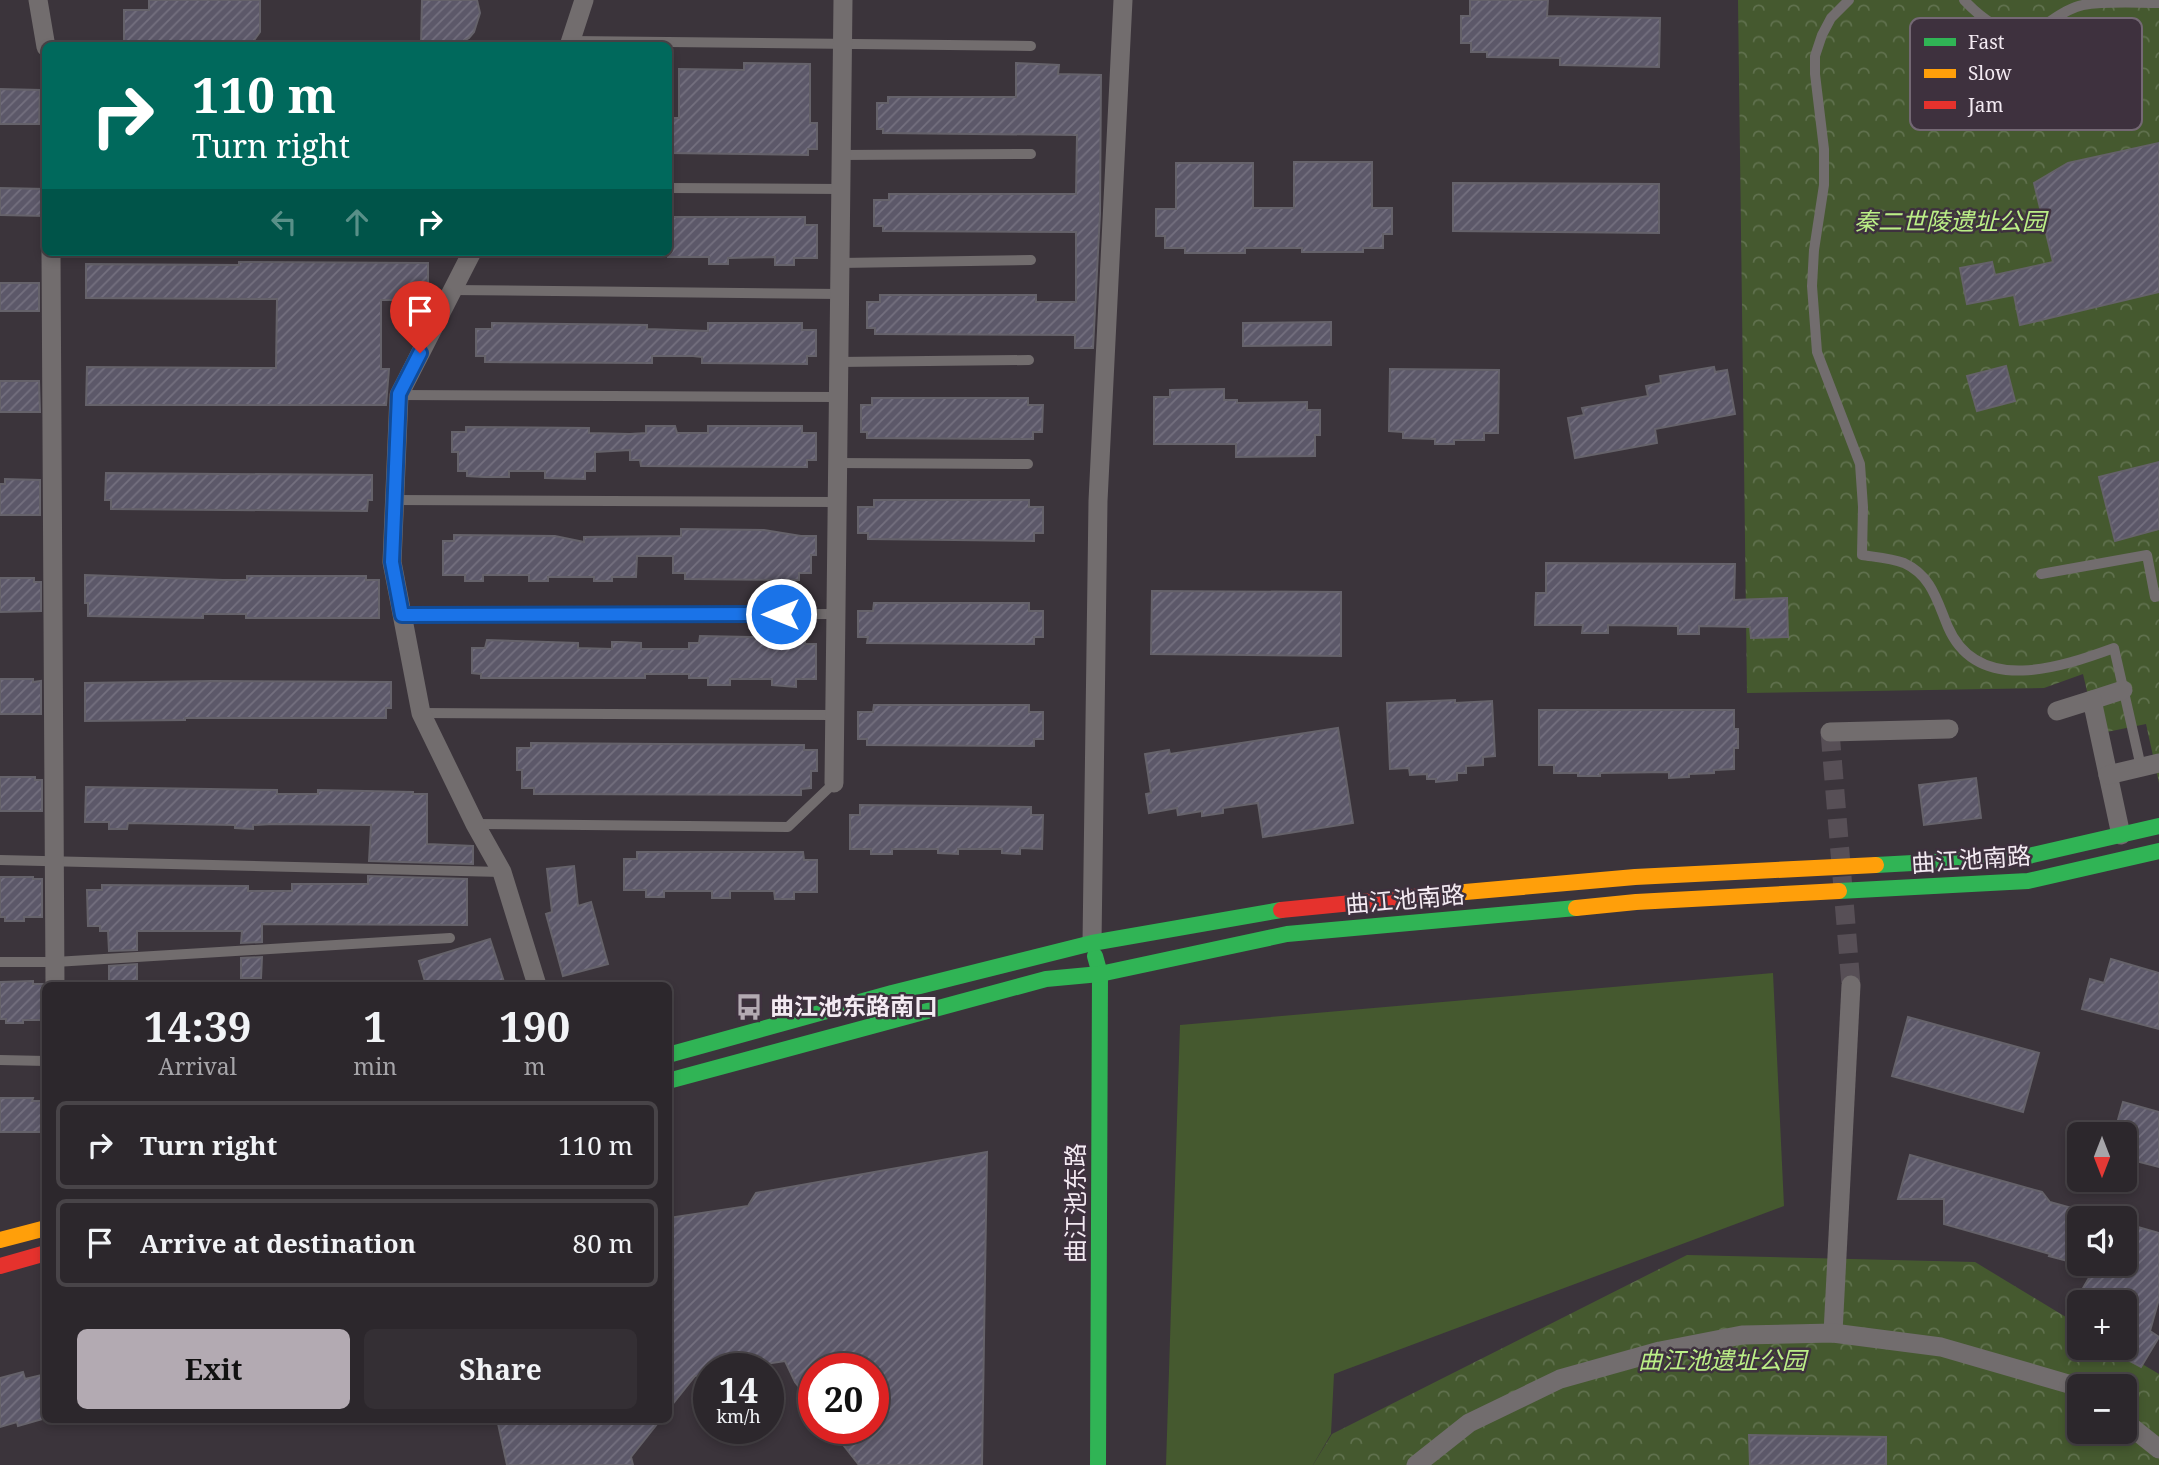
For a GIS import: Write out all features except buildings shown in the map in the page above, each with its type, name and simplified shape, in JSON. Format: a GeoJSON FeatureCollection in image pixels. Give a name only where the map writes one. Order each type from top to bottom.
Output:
{"type":"FeatureCollection","features":[{"type":"Feature","properties":{"kind":"main road","name":"曲江池南路"},"geometry":{"type":"LineString","coordinates":[[672,1054],[892,993],[1092,943],[1284,909],[1635,877],[2024,856],[2159,826]]}},
{"type":"Feature","properties":{"kind":"main road","name":"曲江池南路"},"geometry":{"type":"LineString","coordinates":[[672,1080],[1046,979],[1100,974],[1287,934],[1636,902],[2028,881],[2159,851]]}},
{"type":"Feature","properties":{"kind":"main road","name":"曲江池东路"},"geometry":{"type":"LineString","coordinates":[[1092,943],[1100,974],[1098,1465]]}},
{"type":"Feature","properties":{"kind":"main road"},"geometry":{"type":"LineString","coordinates":[[0,1240],[42,1229]]}},
{"type":"Feature","properties":{"kind":"main road"},"geometry":{"type":"LineString","coordinates":[[0,1266],[42,1254]]}},
{"type":"Feature","properties":{"kind":"street"},"geometry":{"type":"LineString","coordinates":[[38,0],[45,42]]}},
{"type":"Feature","properties":{"kind":"street"},"geometry":{"type":"LineString","coordinates":[[570,42],[584,0]]}},
{"type":"Feature","properties":{"kind":"street"},"geometry":{"type":"LineString","coordinates":[[834,783],[843,0]]}},
{"type":"Feature","properties":{"kind":"street"},"geometry":{"type":"LineString","coordinates":[[1092,943],[1098,501],[1123,0]]}},
{"type":"Feature","properties":{"kind":"street"},"geometry":{"type":"LineString","coordinates":[[51,256],[55,982]]}},
{"type":"Feature","properties":{"kind":"street"},"geometry":{"type":"LineString","coordinates":[[469,256],[399,394],[392,562],[421,713],[475,824],[502,872],[536,982]]}},
{"type":"Feature","properties":{"kind":"street"},"geometry":{"type":"LineString","coordinates":[[2057,711],[2123,690]]}},
{"type":"Feature","properties":{"kind":"street"},"geometry":{"type":"LineString","coordinates":[[2092,700],[2121,835]]}},
{"type":"Feature","properties":{"kind":"street"},"geometry":{"type":"LineString","coordinates":[[1830,732],[1949,729]]}},
{"type":"Feature","properties":{"kind":"street"},"geometry":{"type":"LineString","coordinates":[[2108,775],[2150,765]]}},
{"type":"Feature","properties":{"kind":"street"},"geometry":{"type":"LineString","coordinates":[[1833,1332],[1851,985]]}},
{"type":"Feature","properties":{"kind":"street"},"geometry":{"type":"LineString","coordinates":[[1416,1465],[1469,1423],[1560,1380],[1660,1351],[1742,1335],[1833,1332],[1941,1347],[2067,1384]]}},
{"type":"Feature","properties":{"kind":"street"},"geometry":{"type":"LineString","coordinates":[[2137,1431],[2159,1449]]}},
{"type":"Feature","properties":{"kind":"lane"},"geometry":{"type":"LineString","coordinates":[[1849,0],[1831,18],[1815,56],[1825,149],[1825,185],[1814,250],[1812,286],[1817,352],[1860,464],[1862,555],[1903,563],[1921,576],[1932,586],[1948,627],[1959,645],[1977,661],[2001,670],[2039,670],[2114,648],[2123,690],[2150,765]]}},
{"type":"Feature","properties":{"kind":"lane"},"geometry":{"type":"LineString","coordinates":[[1964,0],[1983,18]]}},
{"type":"Feature","properties":{"kind":"lane"},"geometry":{"type":"LineString","coordinates":[[2053,18],[2081,6],[2159,3]]}},
{"type":"Feature","properties":{"kind":"lane"},"geometry":{"type":"LineString","coordinates":[[672,43],[1031,46]]}},
{"type":"Feature","properties":{"kind":"lane"},"geometry":{"type":"LineString","coordinates":[[841,155],[1031,154]]}},
{"type":"Feature","properties":{"kind":"lane"},"geometry":{"type":"LineString","coordinates":[[672,188],[840,189]]}},
{"type":"Feature","properties":{"kind":"lane"},"geometry":{"type":"LineString","coordinates":[[840,263],[1031,260]]}},
{"type":"Feature","properties":{"kind":"lane"},"geometry":{"type":"LineString","coordinates":[[452,290],[839,294]]}},
{"type":"Feature","properties":{"kind":"lane"},"geometry":{"type":"LineString","coordinates":[[838,362],[1029,360]]}},
{"type":"Feature","properties":{"kind":"lane"},"geometry":{"type":"LineString","coordinates":[[399,394],[838,397]]}},
{"type":"Feature","properties":{"kind":"lane"},"geometry":{"type":"LineString","coordinates":[[837,463],[1028,464]]}},
{"type":"Feature","properties":{"kind":"lane"},"geometry":{"type":"LineString","coordinates":[[394,500],[837,502]]}},
{"type":"Feature","properties":{"kind":"lane"},"geometry":{"type":"LineString","coordinates":[[2041,574],[2147,555],[2155,597],[2159,596]]}},
{"type":"Feature","properties":{"kind":"lane"},"geometry":{"type":"LineString","coordinates":[[402,615],[836,614]]}},
{"type":"Feature","properties":{"kind":"lane"},"geometry":{"type":"LineString","coordinates":[[421,713],[834,715]]}},
{"type":"Feature","properties":{"kind":"lane"},"geometry":{"type":"LineString","coordinates":[[475,824],[788,827],[834,783]]}},
{"type":"Feature","properties":{"kind":"lane"},"geometry":{"type":"LineString","coordinates":[[0,860],[502,872]]}},
{"type":"Feature","properties":{"kind":"lane"},"geometry":{"type":"LineString","coordinates":[[0,962],[55,962],[450,938]]}},
{"type":"Feature","properties":{"kind":"lane"},"geometry":{"type":"LineString","coordinates":[[0,1060],[42,1061]]}},
{"type":"Feature","properties":{"kind":"green space","name":"秦二世陵遗址公园"},"geometry":{"type":"Polygon","coordinates":[[[1738,0],[2159,0],[2159,783],[2146,724],[2097,734],[2083,674],[2044,688],[1747,693],[1738,0]]]}},
{"type":"Feature","properties":{"kind":"green space"},"geometry":{"type":"Polygon","coordinates":[[[1773,973],[1784,1206],[1334,1374],[1331,1434],[1313,1465],[1166,1465],[1180,1025],[1773,973]]]}},
{"type":"Feature","properties":{"kind":"green space","name":"曲江池遗址公园"},"geometry":{"type":"Polygon","coordinates":[[[1687,1255],[1975,1262],[2067,1318],[2067,1360],[2135,1360],[2159,1374],[2159,1465],[1313,1465],[1332,1434],[1687,1255]]]}},
{"type":"Feature","properties":{"kind":"tunnel"},"geometry":{"type":"LineString","coordinates":[[1830,732],[1851,985]]}},
{"type":"Feature","properties":{"kind":"traffic: fast"},"geometry":{"type":"LineString","coordinates":[[1876,865],[2024,857],[2159,826]]}},
{"type":"Feature","properties":{"kind":"traffic: fast"},"geometry":{"type":"LineString","coordinates":[[1839,891],[2028,881],[2159,851]]}},
{"type":"Feature","properties":{"kind":"traffic: fast"},"geometry":{"type":"LineString","coordinates":[[672,1080],[1046,979],[1100,974],[1287,934],[1576,908]]}},
{"type":"Feature","properties":{"kind":"traffic: fast"},"geometry":{"type":"LineString","coordinates":[[672,1054],[892,993],[1092,943],[1281,910]]}},
{"type":"Feature","properties":{"kind":"traffic: fast"},"geometry":{"type":"LineString","coordinates":[[1095,956],[1100,974],[1098,1465]]}},
{"type":"Feature","properties":{"kind":"traffic: slow"},"geometry":{"type":"LineString","coordinates":[[1454,893],[1635,877],[1876,865]]}},
{"type":"Feature","properties":{"kind":"traffic: slow"},"geometry":{"type":"LineString","coordinates":[[1576,908],[1636,902],[1839,891]]}},
{"type":"Feature","properties":{"kind":"traffic: slow"},"geometry":{"type":"LineString","coordinates":[[0,1240],[42,1229]]}},
{"type":"Feature","properties":{"kind":"traffic: jam"},"geometry":{"type":"LineString","coordinates":[[1281,910],[1454,893]]}},
{"type":"Feature","properties":{"kind":"traffic: jam"},"geometry":{"type":"LineString","coordinates":[[0,1266],[42,1254]]}},
{"type":"Feature","properties":{"kind":"place","name":"曲江池东路南口"},"geometry":{"type":"Point","coordinates":[749,1007]}},
{"type":"Feature","properties":{"kind":"route"},"geometry":{"type":"LineString","coordinates":[[420,353],[399,394],[392,562],[402,615],[781,614]]}}]}
